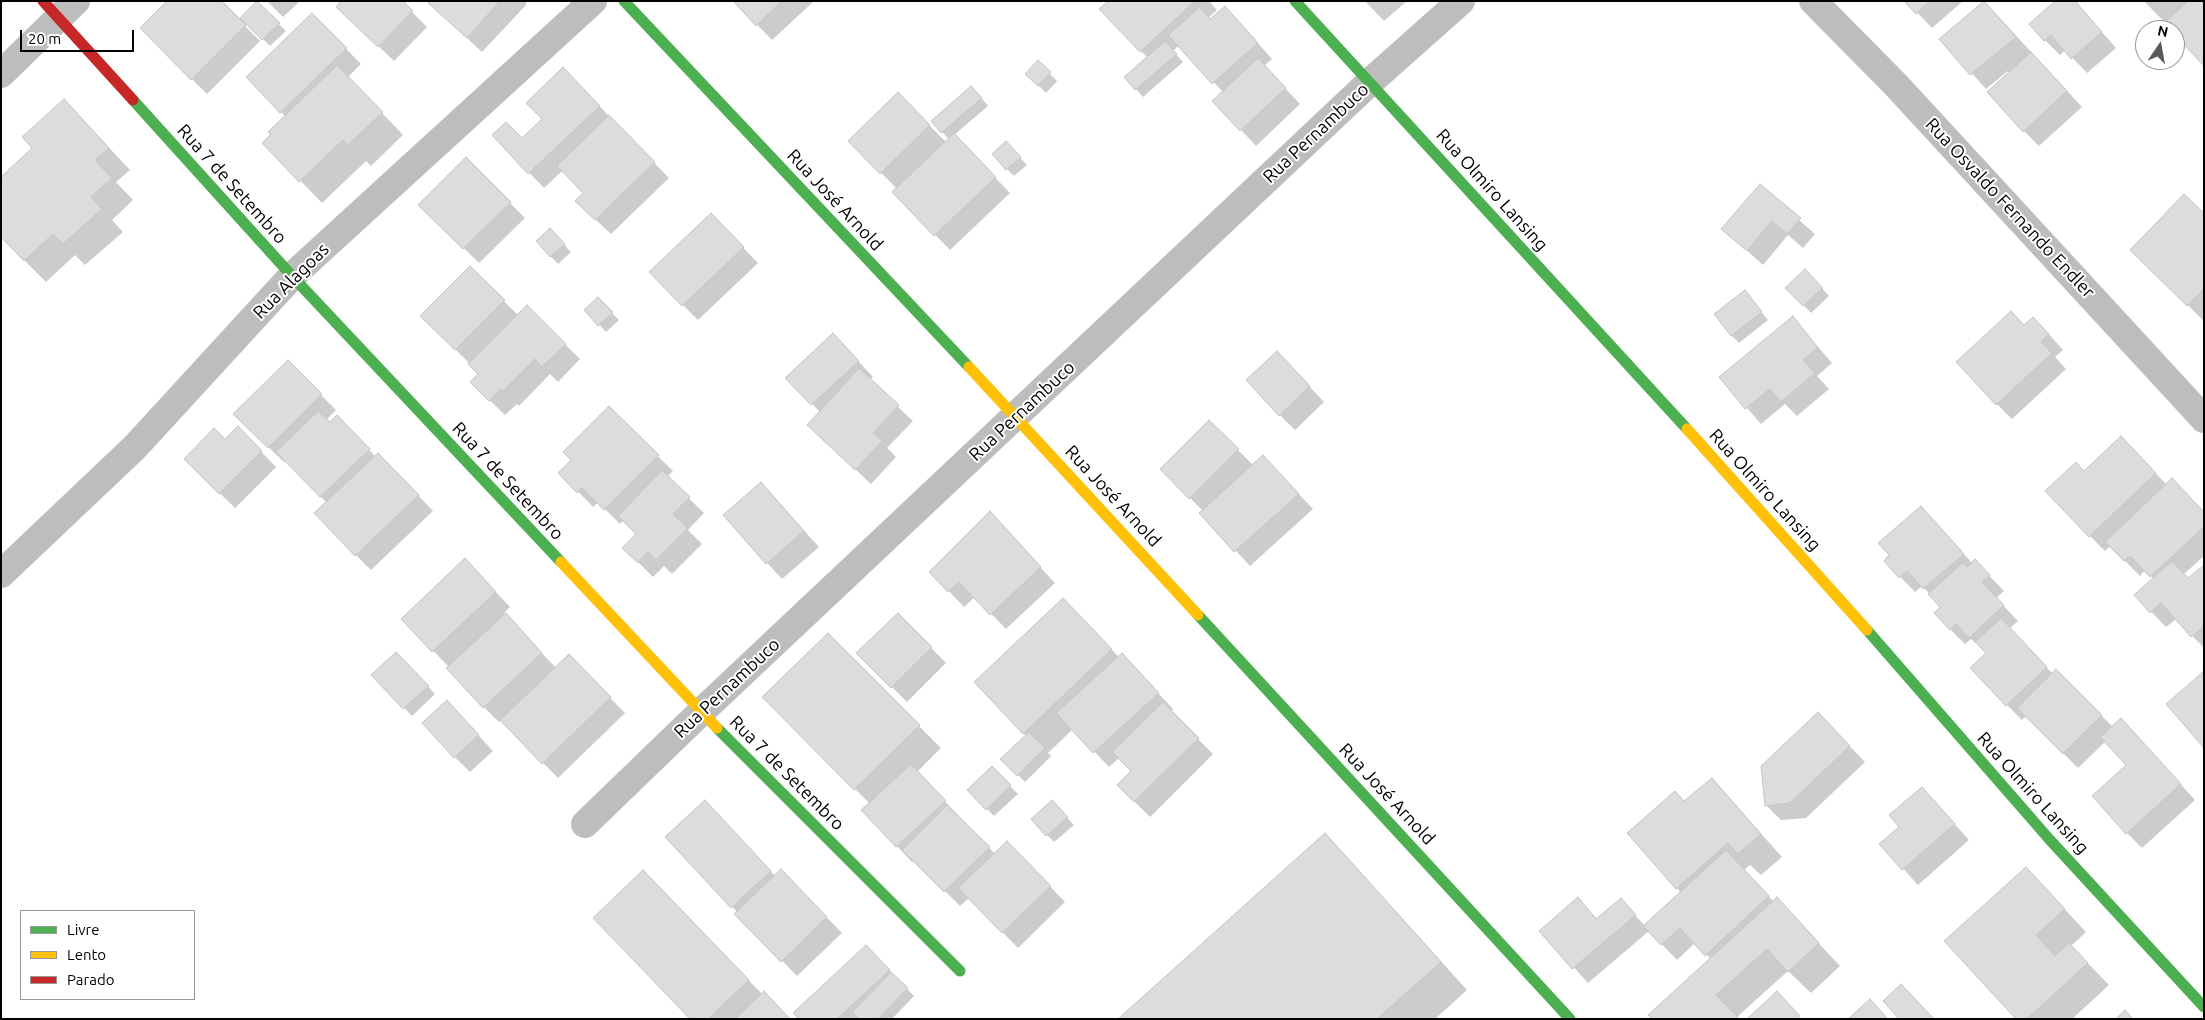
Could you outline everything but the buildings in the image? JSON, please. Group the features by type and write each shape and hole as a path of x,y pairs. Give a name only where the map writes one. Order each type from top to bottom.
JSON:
{"street":[{"name":"Rua Alagoas","path":"1,574 135,447 292,276 593,1"},
{"name":"Rua José Arnold","path":"624,1 1016,417 1570,1019"},
{"name":"Rua Olmiro Lansing","path":"1294,1 1762,511 2050,840 2204,1007"},
{"name":"Rua Pernambuco","path":"586,824 700,712 1016,417 1370,82 1461,1"},
{"name":"Rua Osvaldo Fernando Endler","path":"1813,1 1896,85 2204,419"},
{"name":"Rua 7 de Setembro","path":"59,7 292,276 700,712 960,971"},
{"path":"1,74 59,7"}],"traffic: fast":[{"path":"624,1 969,367"},
{"path":"1295,1 1687,429"},
{"path":"133,100 292,276 561,562"},
{"path":"1198,615 1570,1019"},
{"path":"1867,630 2050,840 2204,1007"},
{"path":"717,728 960,971"}],"traffic: slow":[{"path":"969,367 1198,615"},
{"path":"1687,429 1867,630"},
{"path":"561,562 717,728"}],"traffic: jam":[{"path":"43,1 133,100"}]}
